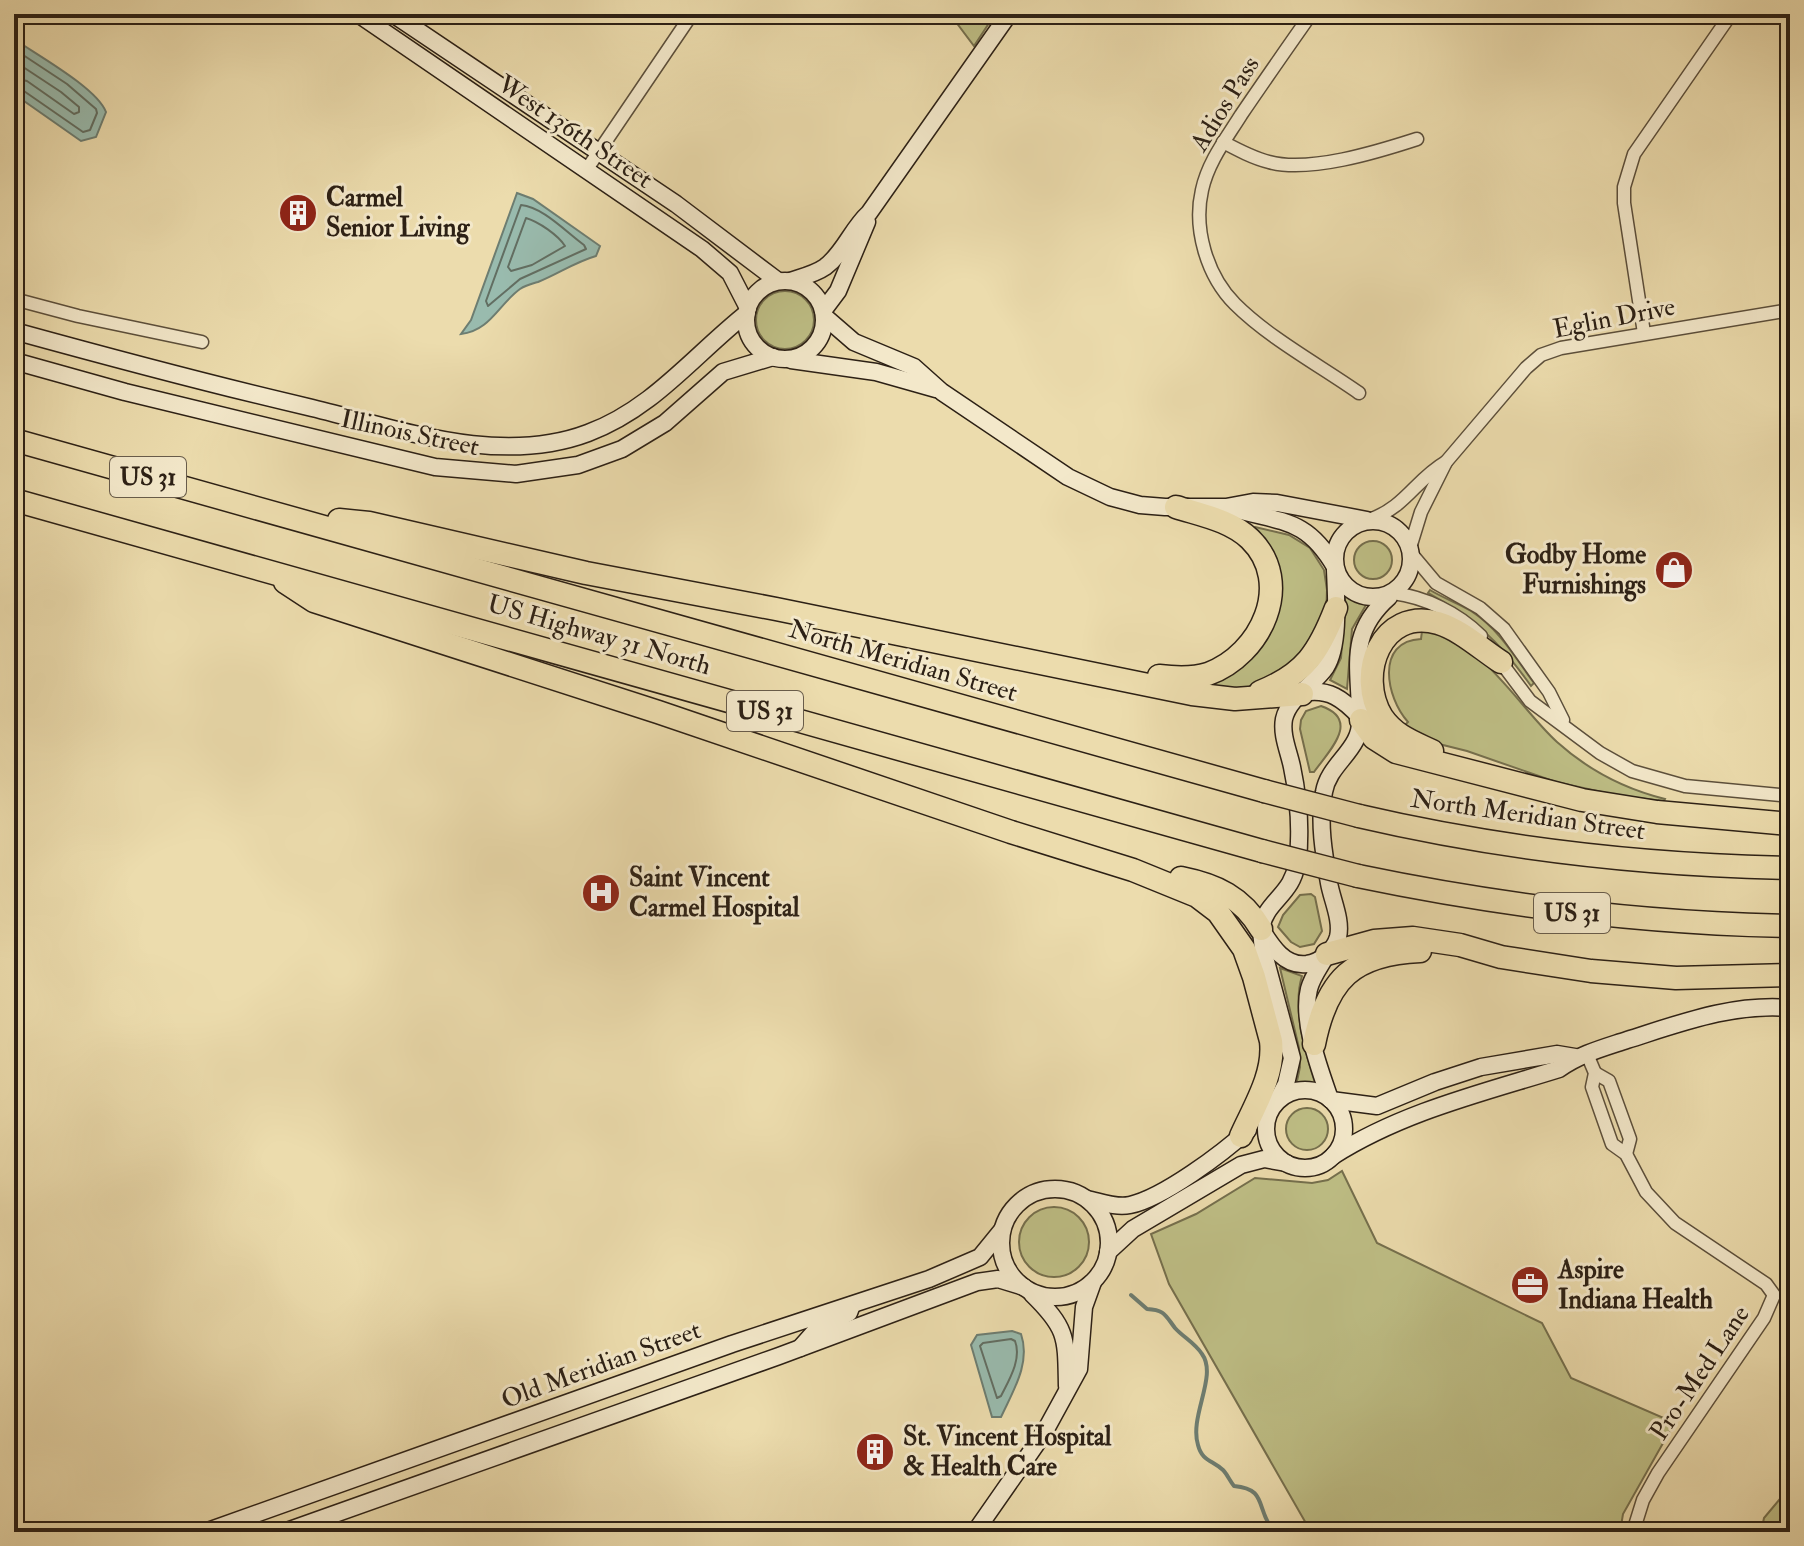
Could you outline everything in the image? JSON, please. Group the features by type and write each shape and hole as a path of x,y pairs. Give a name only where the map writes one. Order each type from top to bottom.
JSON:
{"highway":[{"name":"North Meridian Street","path":"14,440 1359,816 1466,839 1560,853 1646,862 1790,868"},
{"name":"US Highway 31 North","path":"14,500 1358,876 1490,902 1564,912 1790,926"},
{"path":"1094,674 1185,678 1208,674 1243,652 1264,622 1270,603 1271,582 1257,548 1233,527 1176,507"},
{"path":"282,514 369,523 558,568 1207,697 1244,699 1302,693"},
{"path":"268,571 314,601 1133,870 1204,900 1224,919 1248,956 1270,1035 1272,1053 1268,1074 1241,1136"},
{"path":"1244,699 1288,680 1302,668 1317,649 1336,608"},
{"path":"1472,773 1405,739 1391,728 1375,697 1375,657 1388,633 1399,625 1419,621 1441,624 1501,662"},
{"path":"1360,719 1377,741 1396,752 1561,796 1618,807 1790,824"},
{"path":"1133,870 1217,887 1246,907 1261,929"},
{"path":"1327,954 1374,941 1413,938 1591,971 1721,978 1790,975"},
{"path":"1314,1044 1321,1012 1330,992 1341,978 1360,964 1408,952 1490,954"}],"street":[{"name":"West 136th Street","path":"358,14 725,267 747,311"},
{"name":"West 136th Street","path":"393,14 676,204 784,281"},
{"path":"587,169 692,14"},
{"path":"939,390 876,372 777,358 753,342 747,327 747,311 760,290 816,272 829,264 869,213 1009,14"},
{"name":"Adios Pass","path":"1311,14 1211,164 1201,192 1199,224 1214,274 1232,301 1359,393"},
{"path":"1644,333 1624,203 1628,170 1634,154 1731,14"},
{"path":"1223,142 1270,162 1299,166 1382,150 1417,139"},
{"path":"824,314 838,291 869,213"},
{"path":"777,358 802,355 814,346 822,334 824,314 819,300 809,289 784,281"},
{"path":"14,299 202,342"},
{"name":"Eglin Drive","path":"1410,552 1421,512 1446,462 1536,359 1561,348 1790,310"},
{"name":"Illinois Street","path":"14,331 193,380 473,445 511,447 567,440 622,418 654,397 747,311"},
{"path":"824,314 854,342 914,367 939,390 1068,477 1091,489 1140,505 1226,507 1253,502 1277,503 1378,520 1395,527 1433,581 1480,608 1504,629 1549,692 1564,723"},
{"name":"Illinois Street","path":"14,361 125,392 435,467 516,474 578,465 622,449 665,423 723,372 777,358"},
{"name":"Eglin Drive","path":"1368,520 1400,504 1429,473 1446,462"},
{"path":"1226,507 1299,527 1321,545 1344,584 1358,595 1375,598 1392,594 1423,599 1458,618 1486,641 1530,701 1564,723 1600,753 1648,777 1719,791 1790,796"},
{"path":"1287,1163 1271,1148 1267,1138 1268,1117 1286,1084 1292,1058 1265,959 1261,929 1266,911 1291,880 1297,860 1296,786 1283,729 1288,709 1325,669 1330,658 1339,543 1350,530 1368,520"},
{"path":"1330,1100 1318,1064 1307,1003 1308,992 1336,941 1339,925 1329,885 1324,842 1324,792 1329,778 1357,741 1362,632 1373,614 1406,577 1410,552"},
{"path":"1302,693 1318,690 1334,695 1360,719"},
{"path":"1261,929 1278,953 1290,962 1309,963 1327,954"},
{"path":"1108,1252 1133,1229 1241,1165 1264,1159 1296,1167 1316,1166 1370,1133 1397,1121 1559,1069 1581,1056 1724,1011 1771,1006 1790,1008"},
{"path":"1330,1100 1377,1106 1481,1067 1557,1054 1581,1056"},
{"name":"Pro-Med Lane","path":"1581,1056 1595,1073 1609,1081 1630,1139 1626,1154"},
{"name":"Pro-Med Lane","path":"1595,1073 1592,1087 1612,1144 1626,1154 1646,1192 1666,1216 1766,1284 1774,1295 1764,1318 1658,1473 1643,1500 1633,1532"},
{"path":"1067,1388 1064,1335 1049,1311 1011,1274 1003,1258 1002,1230 1016,1205 1038,1192 1063,1190 1085,1199 1120,1206 1138,1203 1212,1159 1275,1105 1297,1091 1320,1093 1341,1114 1344,1125 1342,1141 1333,1156"},
{"path":"975,1532 1044,1433 1079,1369 1084,1307 1108,1252 1104,1222 1085,1199"},
{"name":"Old Meridian Street","path":"205,1532 853,1303 929,1279 975,1260 986,1252 1002,1230"},
{"name":"Old Meridian Street","path":"284,1532 982,1281 998,1279 1026,1288"},
{"path":"1026,1288 1042,1295 1058,1297 1074,1293 1094,1280"},
{"path":"799,1349 816,1330 849,1313 853,1303"},
{"path":"572,1402 582,1427"}],"green space":[{"path":"950,14 995,14 974,46"},
{"path":"785,291 806,299 814,320 806,341 785,349 764,341 756,320 764,299"},
{"path":"1255,527 1289,535 1310,548 1324,570 1326,615 1313,641 1279,676 1240,691 1203,684 1270,630"},
{"path":"1373,541 1387,546 1392,560 1387,574 1373,579 1359,574 1354,560 1359,546"},
{"path":"1430,590 1471,611 1490,626 1534,683 1531,686 1486,633 1460,612 1428,593"},
{"path":"1347,596 1366,605 1352,629 1347,689 1330,680 1341,658"},
{"path":"1422,631 1442,635 1461,644 1479,658 1543,728 1581,761 1621,784 1664,801 1620,796 1556,782 1467,751 1427,741 1402,728 1408,722 1400,712 1390,686 1391,660 1396,649 1406,642 1421,639"},
{"path":"1321,706 1333,712 1339,719 1340,728 1333,746 1314,772 1310,772 1300,729 1301,720 1306,711"},
{"path":"1311,894 1315,897 1322,931 1314,944 1300,947 1278,927 1283,915 1300,895"},
{"path":"1280,968 1302,976 1299,1016 1315,1083 1313,1086 1296,1086 1300,1067 1299,1048"},
{"path":"1307,1108 1322,1114 1328,1129 1322,1144 1307,1150 1292,1144 1286,1129 1292,1114"},
{"path":"1342,1171 1377,1243 1542,1323 1571,1378 1666,1419 1671,1429 1623,1514 1620,1532 1311,1532 1169,1284 1151,1234 1196,1214 1255,1178 1312,1183 1328,1180"},
{"path":"1054,1207 1079,1217 1089,1242 1079,1267 1054,1277 1029,1267 1019,1242 1029,1217"},
{"path":"1790,1487 1790,1532 1761,1532 1764,1518"}],"water":[{"path":"14,39 79,83 100,103 106,112 96,137 81,141 14,94"},
{"path":"517,193 533,199 600,246 596,256 520,289 480,328 461,334 471,320"},
{"path":"1012,1331 1021,1334 1024,1345 1022,1366 1001,1417 992,1417 971,1345 977,1335"}],"waterway":[{"path":"1131,1295 1147,1309 1164,1314 1202,1354 1207,1373 1197,1422 1200,1450 1223,1470 1234,1486 1252,1491 1257,1496 1274,1532"}],"place":[{"name":"Carmel Senior Living","path":"298,213"},
{"name":"Godby Home Furnishings","path":"1674,570"},
{"name":"Saint Vincent Carmel Hospital","path":"601,893"},
{"name":"Aspire Indiana Health","path":"1530,1285"},
{"name":"St. Vincent Hospital & Health Care","path":"875,1452"}]}
